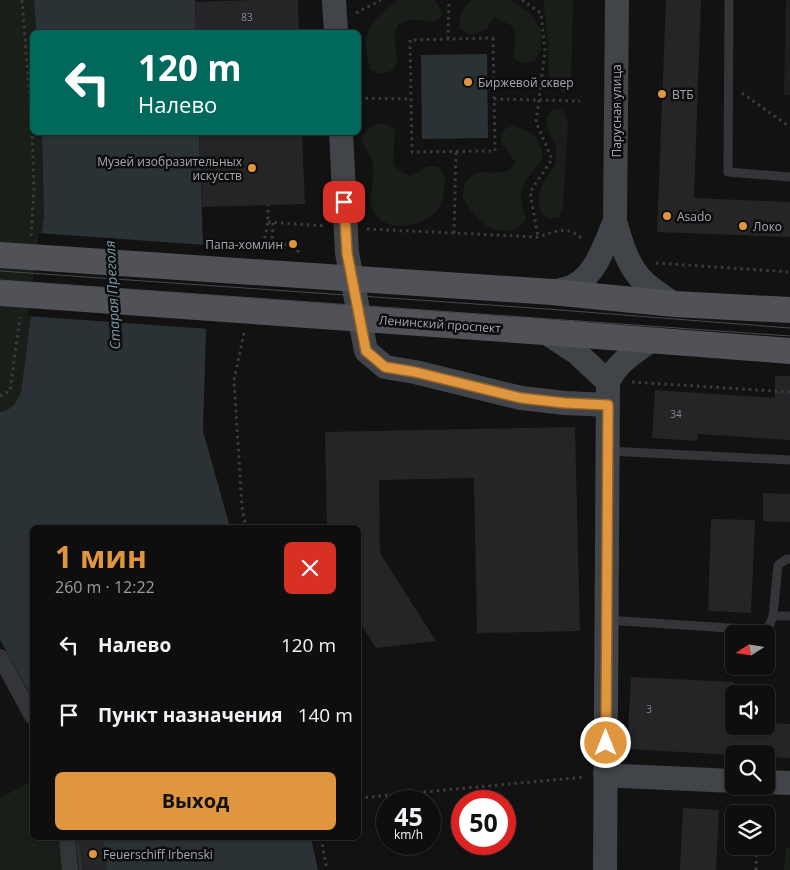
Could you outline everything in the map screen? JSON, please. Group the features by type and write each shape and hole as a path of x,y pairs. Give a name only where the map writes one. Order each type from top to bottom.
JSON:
{"main road":[{"path":"0,256 552,292 674,304 790,310"},
{"name":"Ленинский проспект","path":"0,293 790,351"}],"street":[{"path":"334,0 336,30"},
{"name":"Парусная улица","path":"615,221 617,0"},
{"path":"341,135 347,253 366,351 385,367 415,372 521,398 608,405"},
{"path":"552,292 574,286 588,275 598,260 615,221"},
{"path":"615,221 630,263 642,280 674,304"},
{"path":"545,332 577,353 608,382"},
{"path":"605,870 608,382 614,370 626,357 650,341"},
{"path":"0,657 30,712"},
{"path":"605,774 725,781"},
{"path":"775,782 790,783"},
{"path":"67,840 70,870"}],"lane":[{"path":"729,0 728,172 790,177"},
{"path":"607,451 790,460"},
{"path":"606,620 759,630 769,627 773,616 778,566 787,559 790,559"},
{"path":"773,616 790,616"}],"path":[{"path":"22,0 30,102"},
{"path":"353,14 380,0"},
{"path":"448,39 449,0"},
{"path":"522,0 541,13 544,51 536,122 552,159 530,192 538,237"},
{"path":"493,38 495,151 412,152 411,99 410,40 493,38"},
{"path":"729,84 790,127"},
{"path":"361,98 411,99"},
{"path":"494,99 580,101"},
{"path":"30,243 34,190 32,135"},
{"path":"454,233 456,151"},
{"path":"260,260 268,222 268,205"},
{"path":"268,222 538,237 560,230 576,233 598,260"},
{"path":"273,223 272,244 298,245 298,256"},
{"path":"630,263 642,262 790,272"},
{"path":"0,396 10,391 21,312"},
{"path":"245,525 242,507 234,380 246,325"},
{"path":"608,382 790,392"},
{"path":"361,798 605,774"},
{"path":"321,840 328,870"},
{"path":"756,870 757,855"}],"shaded area":[{"path":"0,0 34,0 36,30 30,30 30,135 42,135 44,215 21,392 13,405 7,410 0,412"},
{"path":"398,0 434,0 443,13 438,20 428,22 412,19 398,24 394,37 398,61 393,70 382,74 370,70 366,39 376,19"},
{"path":"472,0 511,0 531,14 541,30 541,49 535,61 523,64 513,58 516,39 512,26 494,17 486,30 470,35 459,29 461,13"},
{"path":"543,0 573,0 571,90 565,94 554,86 549,75 547,30"},
{"path":"786,0 790,0 790,95 784,95"},
{"path":"554,109 563,109 568,123 563,207 560,217 550,219 541,214 538,198 543,182 556,164 556,148 546,125 548,115"},
{"path":"384,123 395,130 393,165 410,176 428,167 435,166 440,168 445,178 444,193 439,208 426,219 417,223 398,226 389,224 381,220 372,208 371,196 374,171 370,156 361,141 370,128"},
{"path":"512,126 526,130 534,136 540,144 543,158 523,186 521,198 526,219 518,228 507,231 485,225 475,216 462,196 466,181 478,172 509,171 515,163 501,143 501,135 505,129"},
{"path":"30,782 30,840 76,840 79,870 0,870 0,798"},
{"path":"786,847 790,848 790,870 784,870"}],"water":[{"path":"34,0 195,0 196,30 36,30"},
{"path":"487,54 488,138 422,139 421,55"},
{"name":"Старая Преголя","path":"42,135 199,135 206,329 203,431 229,525 30,525 30,694 0,640 0,412 7,410 13,405 21,392 44,215"},
{"path":"76,840 311,840 318,870 79,870"}],"pier":[{"path":"39,233 206,245 209,329 28,316"}],"building":[{"path":"298,0 299,30 196,30 195,2"},
{"path":"666,0 701,0 694,198 790,202 790,237 657,232"},
{"name":"Музей изобразительных искусств","path":"199,135 302,135 305,204 202,207"},
{"path":"775,376 790,376 790,440 698,434 697,441 652,438 655,390 775,398"},
{"path":"575,427 580,631 477,633 474,478 379,480 380,553 436,641 376,648 361,624 361,525 327,525 325,432"},
{"path":"763,493 790,494 790,522 763,521"},
{"path":"711,519 755,520 751,613 708,611"},
{"path":"631,677 734,682 734,685 725,685 725,735 775,735 775,723 790,724 790,758 775,757 775,745 725,745 725,754 627,749"},
{"path":"683,808 719,810 716,870 680,870"},
{"name":"Feuerschiff Irbenski","path":"78,840 103,840 107,870 82,870"}],"tram line":[{"path":"0,271 790,328"},
{"path":"0,280 790,336"}],"place":[{"name":"Биржевой сквер","path":"468,82"},
{"name":"ВТБ","path":"662,94"},
{"name":"Музей изобразительных искусств","path":"252,168"},
{"name":"Asado","path":"667,216"},
{"name":"Локо","path":"743,226"},
{"name":"Папа-хомлин","path":"293,244"},
{"name":"Feuerschiff Irbenski","path":"93,854"}],"route":[{"path":"344,202 347,253 366,351 385,367 415,372 521,398 608,405 606,743"}]}
